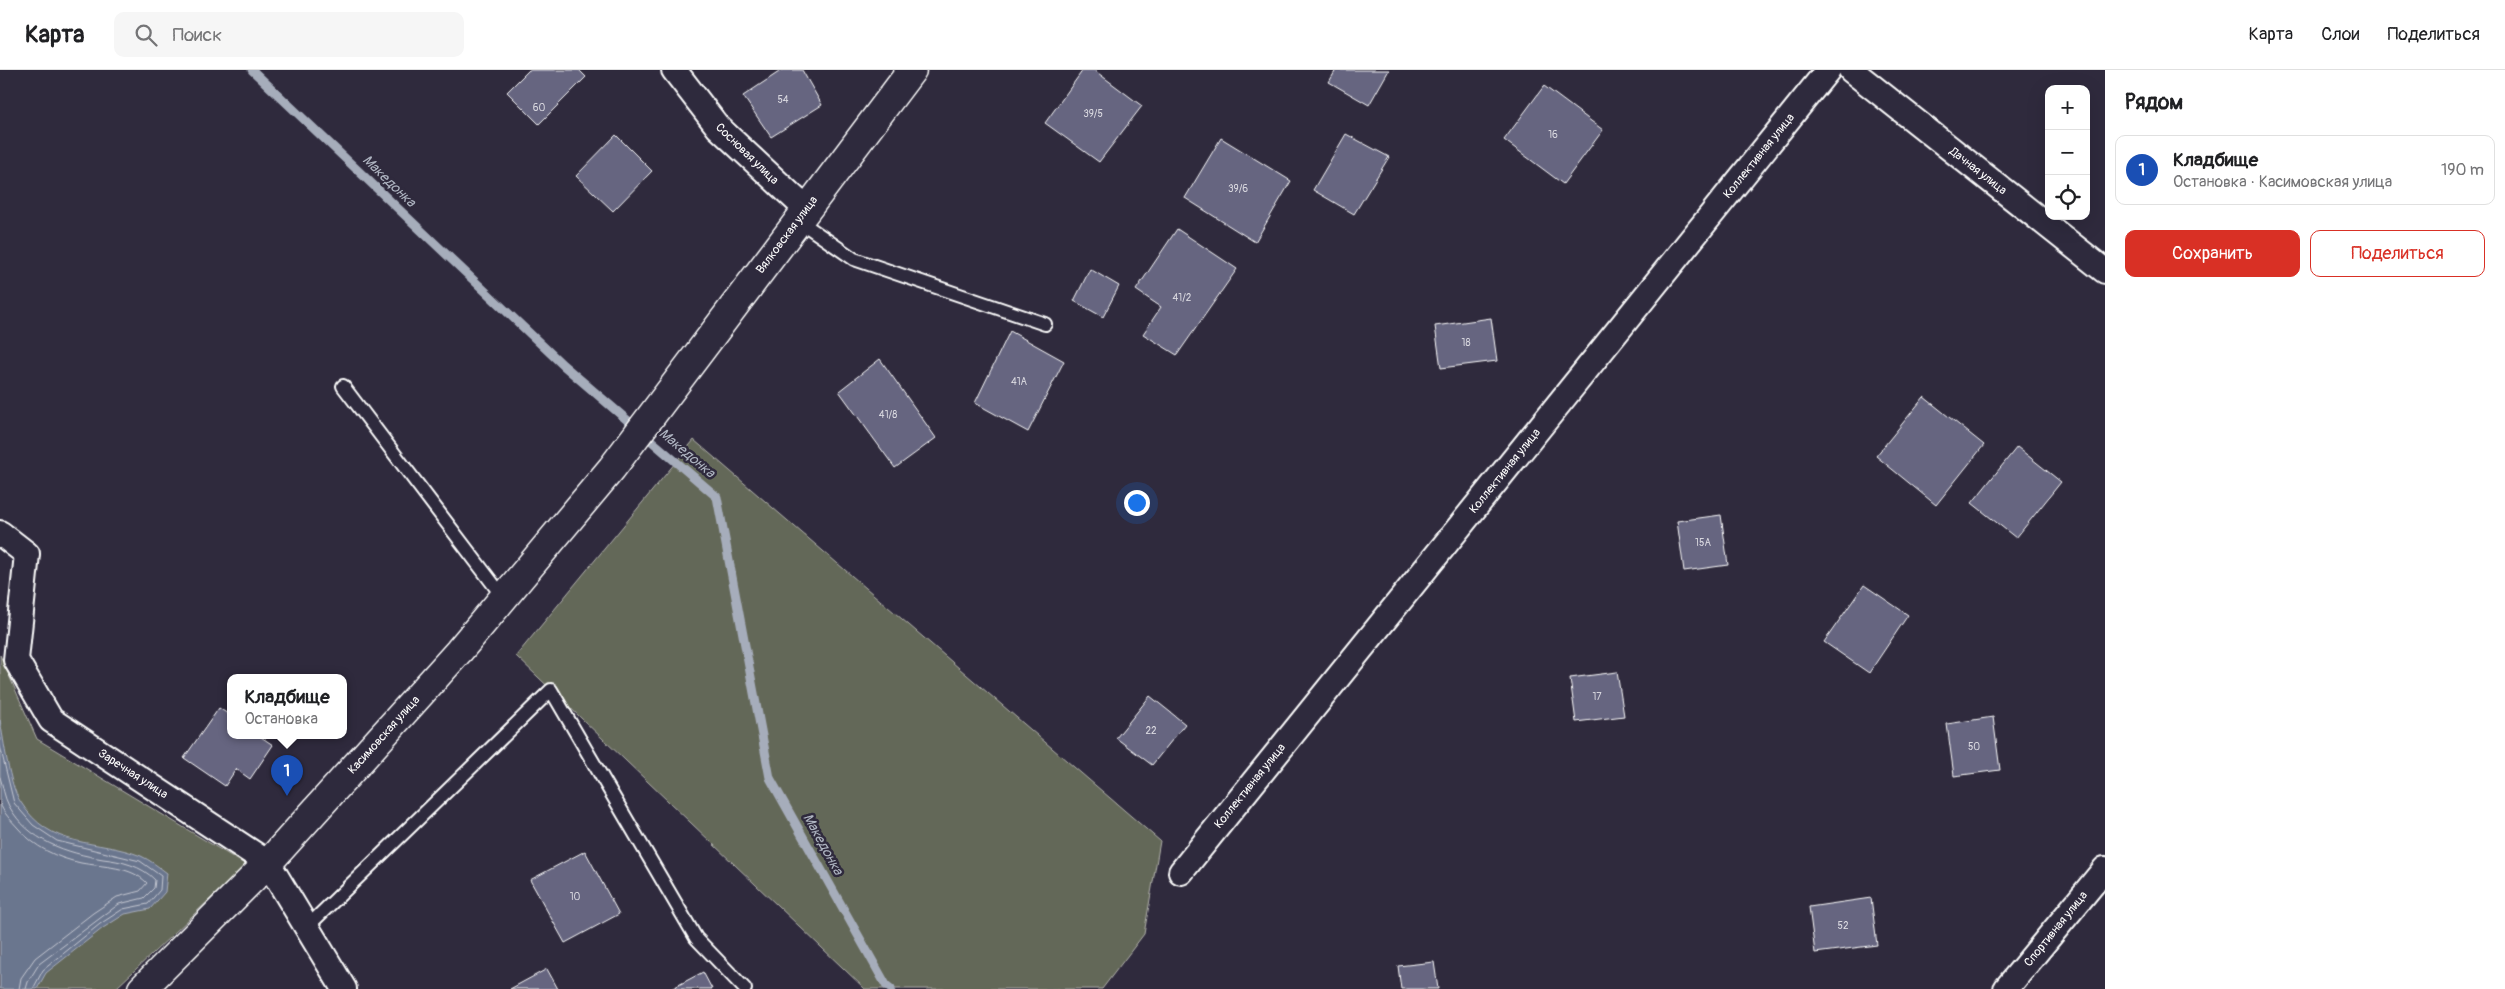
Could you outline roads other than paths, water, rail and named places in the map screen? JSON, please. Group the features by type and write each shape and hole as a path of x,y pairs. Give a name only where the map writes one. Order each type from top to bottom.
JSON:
{"main road":[{"name":"Вялковская улица","path":"612,468 912,70"},
{"name":"Касимовская улица","path":"142,989 268,863 460,651 612,468"}],"street":[{"name":"Сосновая улица","path":"674,70 718,127 802,215"},
{"name":"Коллективная улица","path":"1181,872 1828,70"},
{"name":"Дачная улица","path":"1851,70 2105,271"},
{"name":"Заречная улица","path":"0,533 27,554 16,660 51,720 268,863 344,989"},
{"name":"Спортивная улица","path":"2006,989 2105,869"}],"lane":[{"path":"802,215 854,259 1045,324"},
{"path":"343,386 503,598"},
{"path":"307,927 551,690 696,938 745,989"}],"water":[{"path":"0,720 7,762 16,794 32,817 60,836 141,856 167,873 165,892 150,909 125,914 103,928 46,973 37,989 0,989"}],"waterway":[{"name":"Македонка","path":"252,70 563,365 717,497 770,778 886,985 891,989"}],"place":[{"name":"Кладбище","path":"287,796"}]}
